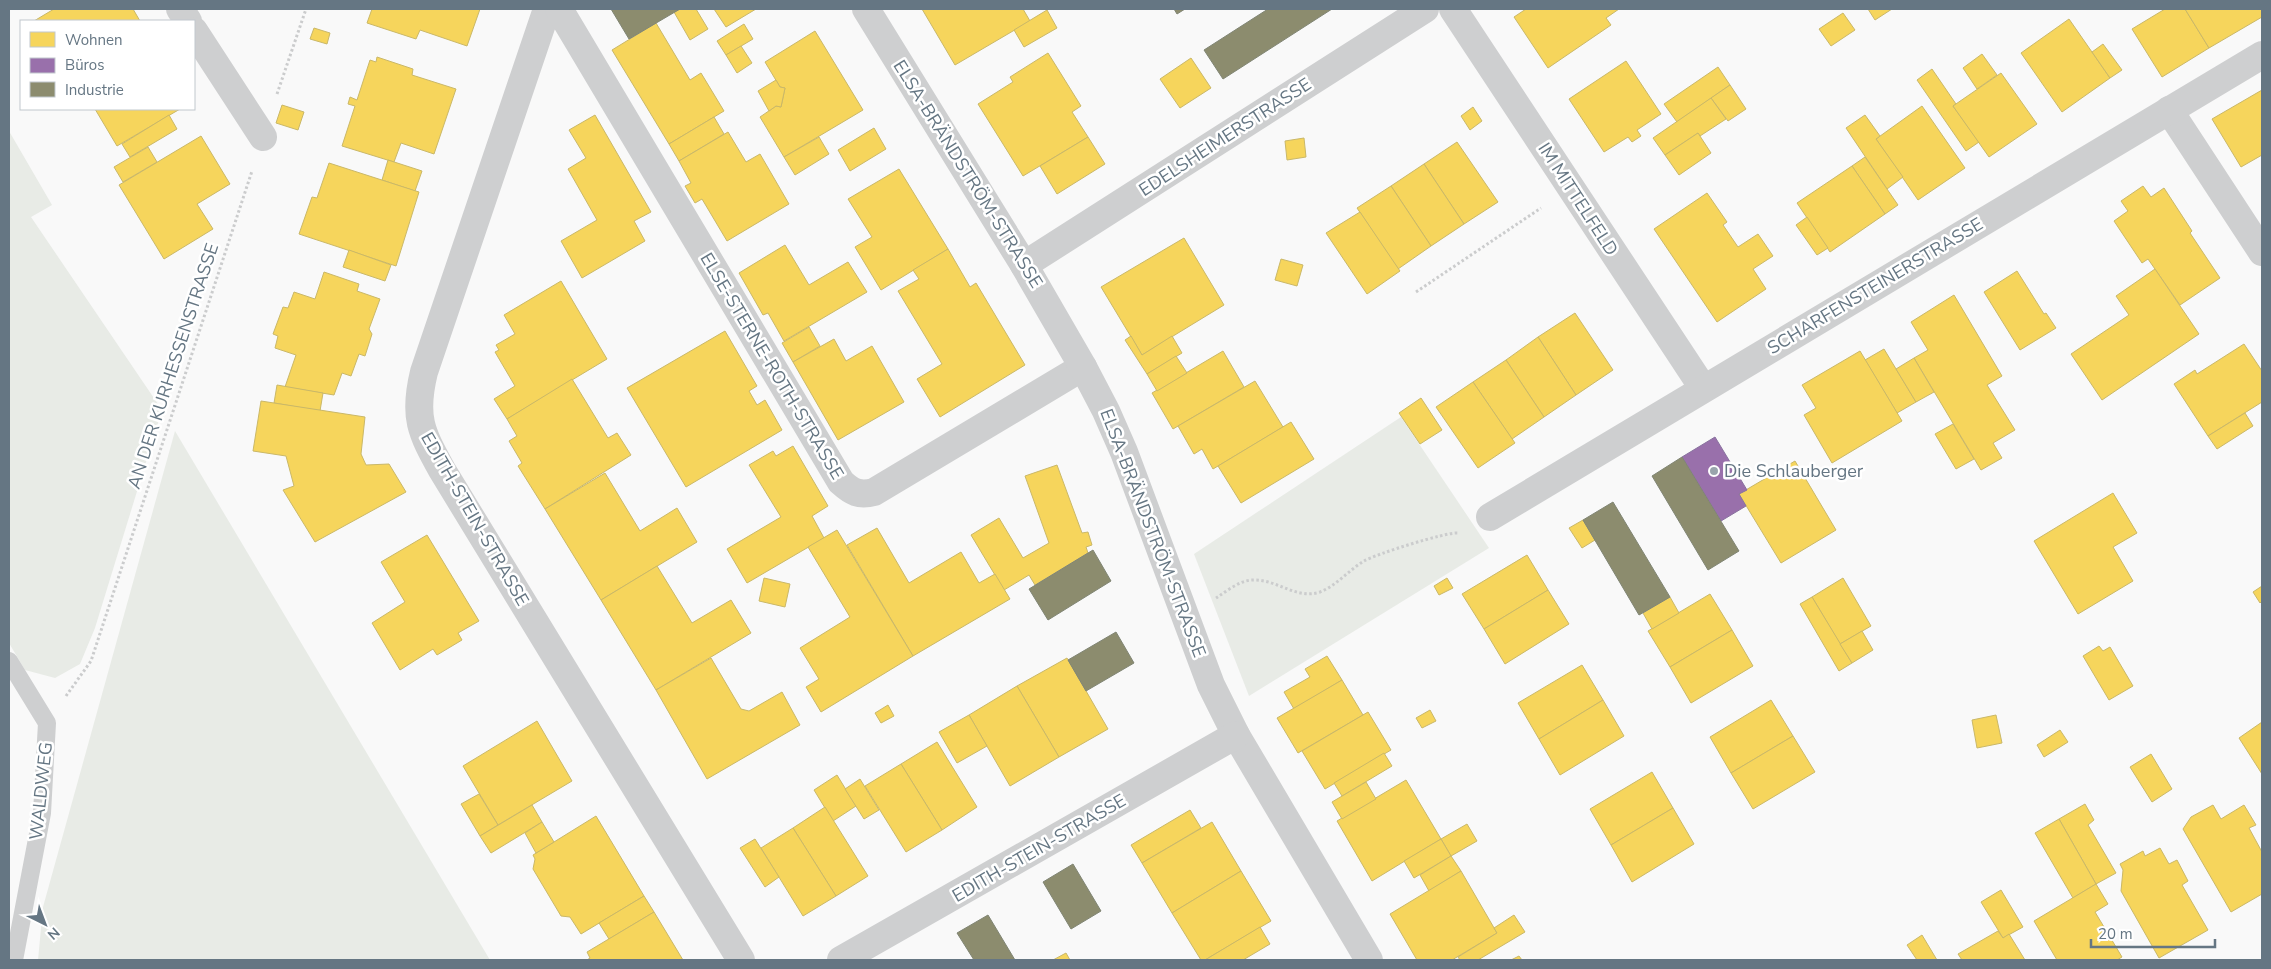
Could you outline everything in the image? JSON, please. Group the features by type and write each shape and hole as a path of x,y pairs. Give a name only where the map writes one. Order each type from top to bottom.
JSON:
{"street":[{"path":"180,9 187,20"},
{"name":"EDITH-STEIN-STRASSE","path":"548,9 424,372 418,397 418,414 422,431 442,470 741,960"},
{"name":"ELSE-STERNE-ROTH-STRASSE","path":"559,9 836,474 850,491 862,495 874,492 1083,367"},
{"name":"ELSA-BRÄNDSTRÖM-STRASSE","path":"866,9 1024,266 1083,367 1106,411 1124,452 1211,685 1236,735 1369,960"},
{"name":"EDELSHEIMERSTRASSE","path":"1024,266 1425,9"},
{"name":"IM MITTELFELD","path":"1453,9 1703,388"},
{"path":"195,33 263,137"},
{"name":"SCHARFENSTEINERSTRASSE","path":"1490,518 1703,388 2262,55"},
{"path":"2169,110 2262,252"},
{"name":"EDITH-STEIN-STRASSE","path":"841,960 1236,735"}],"lane":[{"name":"WALDWEG","path":"9,661 47,723 42,813 14,960"}],"path":[{"name":"AN DER KURHESSENSTRASSE","path":"47,723 91,661 306,9"},
{"path":"1416,292 1571,189"},
{"path":"1186,616 1242,582 1253,580 1272,582 1289,590 1306,594 1320,592 1364,561 1386,552 1456,532 1480,539 1487,535 1490,518"}],"shaded area":[{"path":"9,131 52,205 31,217 162,410 95,628 80,664 55,678 25,670 9,643"},
{"path":"1401,417 1489,548 1249,696 1194,554"},
{"path":"175,431 490,960 38,960 43,907"}],"building: Wohnen":[{"path":"54,9 133,9 139,20 36,20"},
{"path":"372,9 480,9 467,46 420,30 416,39 367,23"},
{"path":"680,9 696,9 708,29 690,40 674,12"},
{"path":"714,9 756,9 726,27"},
{"path":"922,9 1023,9 1030,21 955,65"},
{"path":"1526,9 1619,9 1606,18 1611,25 1548,68 1514,17"},
{"path":"1868,9 1892,9 1875,20"},
{"path":"2165,9 2185,9 2209,48 2162,77 2132,29"},
{"path":"2185,9 2262,9 2262,17 2209,48"},
{"path":"1047,10 1057,28 1024,47 1014,30"},
{"path":"1843,13 1855,30 1831,46 1819,29"},
{"path":"2069,19 2110,78 2062,112 2021,53"},
{"path":"656,23 690,80 701,73 724,111 669,144 612,50"},
{"path":"744,24 753,39 726,55 717,41"},
{"path":"314,28 330,33 327,44 310,39"},
{"path":"815,31 863,110 784,157 760,117 776,106 781,107 785,88 780,87 765,62"},
{"path":"2103,44 2122,70 2110,78 2092,52"},
{"path":"741,46 752,63 737,73 726,55"},
{"path":"1048,53 1081,106 1072,112 1088,137 1023,176 978,104 1013,82 1010,77"},
{"path":"1982,54 1997,75 1977,89 1963,68"},
{"path":"377,57 413,69 412,75 456,89 434,154 401,143 394,162 342,146 355,106 348,104 350,97 357,100 370,60 376,62"},
{"path":"1191,58 1211,88 1180,108 1160,79"},
{"path":"1626,61 1661,114 1637,130 1641,136 1632,142 1628,137 1604,152 1569,99"},
{"path":"1718,67 1730,85 1677,122 1664,104"},
{"path":"1932,69 1956,104 1953,106 1979,142 1966,151 1917,80"},
{"path":"2001,73 2037,124 1989,157 1953,106"},
{"path":"776,80 780,87 785,88 781,107 776,106 769,111 758,91"},
{"path":"1730,85 1746,109 1728,121 1711,98"},
{"path":"2262,90 2262,155 2241,167 2212,119"},
{"path":"1711,98 1726,119 1700,136 1698,133 1665,155 1653,138"},
{"path":"282,105 304,112 298,130 276,123"},
{"path":"1922,106 1965,168 1918,200 1876,139"},
{"path":"1473,107 1482,121 1470,130 1461,116"},
{"path":"96,110 178,110 117,146"},
{"path":"169,115 177,129 130,157 122,144"},
{"path":"595,115 651,212 634,221 645,241 582,278 561,241 597,220 568,169 586,158 569,130"},
{"path":"1865,115 1880,136 1876,139 1903,177 1887,189 1846,128"},
{"path":"714,117 724,134 679,161 669,144"},
{"path":"874,128 886,149 850,171 838,150"},
{"path":"728,132 746,162 760,154 789,204 727,241 702,199 695,203 685,186 691,183 679,161"},
{"path":"1698,133 1711,153 1679,175 1665,155"},
{"path":"201,136 230,184 197,204 213,229 164,259 119,185"},
{"path":"819,137 829,154 795,175 784,157"},
{"path":"1088,137 1105,164 1057,194 1040,166"},
{"path":"1304,138 1306,157 1287,160 1285,141"},
{"path":"1457,142 1498,202 1464,224 1424,164"},
{"path":"148,147 157,162 123,182 114,167"},
{"path":"1865,157 1898,205 1885,214 1852,166"},
{"path":"388,160 422,171 415,191 382,180"},
{"path":"329,163 419,192 396,266 299,234 312,197 317,198"},
{"path":"1424,164 1464,224 1431,246 1391,186"},
{"path":"1852,166 1885,214 1830,252 1797,203"},
{"path":"899,169 948,249 881,290 855,247 872,237 848,199"},
{"path":"1391,186 1431,246 1398,269 1357,208"},
{"path":"2143,186 2151,197 2164,188 2192,231 2190,233 2220,278 2180,305 2148,259 2142,263 2114,221 2128,211 2121,201"},
{"path":"1707,193 1727,222 1723,225 1738,247 1758,234 1773,256 1753,269 1766,289 1717,322 1654,229"},
{"path":"1360,212 1400,271 1367,294 1326,233"},
{"path":"1807,217 1828,248 1817,255 1796,225"},
{"path":"1184,238 1224,305 1142,355 1101,287"},
{"path":"785,245 809,285 848,262 867,292 784,341 768,313 763,315 739,273"},
{"path":"948,249 970,287 976,283 1025,365 940,417 917,379 942,364 898,291 919,279 913,270"},
{"path":"349,250 391,265 385,281 343,267"},
{"path":"1281,259 1303,265 1297,286 1275,280"},
{"path":"2155,269 2199,334 2102,400 2071,354 2129,315 2116,296"},
{"path":"2017,271 2044,314 2046,313 2056,328 2020,350 1984,292"},
{"path":"324,272 359,284 357,291 380,299 369,329 372,334 365,356 359,354 351,376 342,373 334,395 285,387 296,355 275,348 278,336 273,334 283,307 288,308 294,292 315,299"},
{"path":"561,281 607,359 507,419 494,399 515,386 495,352 499,350 496,345 515,334 504,315"},
{"path":"1954,295 2002,376 1987,385 2015,430 1993,443 2002,458 1981,470 1914,358 1928,350 1911,322"},
{"path":"1575,313 1613,370 1576,395 1538,337"},
{"path":"809,327 820,346 793,362 782,343"},
{"path":"725,331 757,386 749,391 757,405 765,400 782,430 686,487 627,388"},
{"path":"1131,336 1142,355 1172,336 1182,353 1147,374 1125,340"},
{"path":"1538,337 1576,395 1544,417 1506,360"},
{"path":"834,339 846,361 872,346 904,402 838,440 793,362"},
{"path":"2244,344 2262,371 2262,402 2208,436 2174,384 2195,370 2197,374"},
{"path":"1884,349 1916,402 1897,413 1865,360"},
{"path":"1223,351 1244,387 1173,429 1152,393"},
{"path":"1860,351 1902,421 1832,463 1804,415 1816,408 1802,385"},
{"path":"1176,356 1187,373 1157,391 1147,374"},
{"path":"1914,358 1934,392 1916,402 1896,369"},
{"path":"1506,360 1544,417 1512,439 1473,382"},
{"path":"572,379 608,438 617,433 631,455 545,509 518,466 522,463 509,441 517,436 507,419"},
{"path":"1255,381 1283,427 1213,469 1202,449 1194,454 1178,426"},
{"path":"1473,382 1515,443 1478,468 1436,407"},
{"path":"277,385 323,393 320,411 274,403"},
{"path":"1421,398 1442,430 1420,444 1399,413"},
{"path":"261,401 365,417 361,454 366,465 389,464 406,492 315,542 283,490 294,486 286,456 253,451"},
{"path":"2245,413 2253,426 2217,449 2208,436"},
{"path":"1291,422 1314,459 1241,503 1218,466"},
{"path":"1953,424 1974,459 1956,469 1935,434"},
{"path":"793,446 828,506 812,516 824,538 747,583 727,549 781,517 749,465 773,451 776,456"},
{"path":"1795,461 1836,530 1781,563 1739,494"},
{"path":"1057,465 1082,533 1088,532 1092,545 1086,547 1088,553 1035,585 1029,575 1004,590 971,535 999,518 1023,558 1049,543 1025,476"},
{"path":"605,473 640,531 677,508 697,542 601,600 545,509"},
{"path":"2113,493 2137,533 2113,547 2133,581 2078,614 2034,541"},
{"path":"1583,520 1595,540 1582,548 1569,528"},
{"path":"877,528 909,583 961,552 979,583 995,574 1010,599 913,656 847,545"},
{"path":"837,530 913,656 821,712 806,687 819,679 800,648 850,617 808,547"},
{"path":"427,535 479,621 458,633 462,640 437,655 433,649 400,670 372,623 405,602 381,562"},
{"path":"1527,555 1548,590 1484,629 1462,594"},
{"path":"657,566 692,623 731,600 751,633 656,690 601,600"},
{"path":"764,578 790,584 785,607 759,601"},
{"path":"1447,578 1453,588 1439,595 1434,586"},
{"path":"1843,578 1871,626 1840,644 1812,597"},
{"path":"2262,586 2262,601 2260,603 2253,592"},
{"path":"1548,590 1569,624 1505,664 1484,629"},
{"path":"1710,594 1732,630 1670,667 1648,631"},
{"path":"1670,597 1679,613 1652,629 1643,613"},
{"path":"1812,597 1852,663 1839,671 1800,604"},
{"path":"1732,630 1753,666 1691,703 1670,667"},
{"path":"1862,631 1873,650 1852,663 1840,644"},
{"path":"2099,646 2103,651 2110,647 2133,686 2109,700 2083,656"},
{"path":"1327,656 1342,680 1294,709 1284,692 1310,677 1305,669"},
{"path":"711,658 741,709 749,711 782,692 800,725 707,779 656,690"},
{"path":"1067,658 1108,729 1059,757 1017,686"},
{"path":"1582,665 1603,700 1539,739 1518,703"},
{"path":"1342,680 1363,715 1298,753 1277,718"},
{"path":"1017,686 1059,757 1010,786 969,715"},
{"path":"1603,700 1624,736 1560,775 1539,739"},
{"path":"1771,700 1793,736 1731,773 1710,737"},
{"path":"888,705 894,716 881,723 875,713"},
{"path":"1430,710 1436,721 1422,728 1416,718"},
{"path":"1368,712 1391,750 1325,789 1302,751"},
{"path":"969,715 987,746 957,763 939,732"},
{"path":"1996,715 2002,743 1977,748 1972,720"},
{"path":"537,721 572,781 498,825 463,766"},
{"path":"2262,722 2262,774 2239,738"},
{"path":"2060,730 2068,742 2044,757 2037,745"},
{"path":"1793,736 1815,772 1753,809 1731,773"},
{"path":"937,742 977,807 942,830 901,764"},
{"path":"1384,753 1392,766 1342,796 1334,783"},
{"path":"2151,754 2172,789 2152,802 2130,767"},
{"path":"901,764 942,830 906,852 865,786"},
{"path":"1652,772 1673,808 1611,845 1590,809"},
{"path":"837,775 856,806 833,821 814,790"},
{"path":"860,779 879,810 864,819 845,789"},
{"path":"1406,780 1441,839 1372,881 1337,821"},
{"path":"1366,782 1376,799 1342,819 1332,802"},
{"path":"479,794 498,825 480,836 461,804"},
{"path":"2085,804 2094,820 2088,825 2116,873 2096,884 2059,819"},
{"path":"532,805 542,822 491,853 480,836"},
{"path":"2213,805 2221,819 2244,805 2256,825 2249,828 2262,852 2262,894 2231,912 2183,829 2191,817"},
{"path":"825,807 868,876 836,896 793,828"},
{"path":"1673,808 1694,844 1632,882 1611,845"},
{"path":"1190,810 1201,828 1142,863 1131,845"},
{"path":"596,816 644,896 581,934 570,917 561,916 533,869 535,859 533,855"},
{"path":"2059,819 2096,884 2073,898 2035,833"},
{"path":"542,822 554,842 536,853 525,833"},
{"path":"1212,822 1241,871 1172,913 1142,863"},
{"path":"1467,824 1477,841 1451,856 1441,839"},
{"path":"793,828 836,896 803,916 761,848"},
{"path":"755,839 779,877 765,887 740,848"},
{"path":"1441,839 1451,856 1414,878 1404,861"},
{"path":"2160,848 2169,864 2177,860 2188,881 2182,885 2208,930 2159,958 2121,891 2123,870 2120,864 2143,851 2145,856"},
{"path":"1451,856 1461,871 1429,891 1420,875"},
{"path":"1241,871 1271,921 1205,960 1201,960 1172,913"},
{"path":"1461,871 1497,933 1452,960 1417,960 1390,914"},
{"path":"2096,884 2108,904 2095,912 2122,957 2117,960 2057,960 2034,921"},
{"path":"2001,890 2023,927 2003,938 1981,902"},
{"path":"644,896 654,912 609,939 599,923"},
{"path":"654,912 683,960 587,960 590,958 587,952"},
{"path":"1514,915 1525,932 1478,960 1460,960 1458,957 1497,933 1494,928"},
{"path":"1260,927 1270,944 1243,960 1205,960"},
{"path":"1998,931 2003,938 2009,934 2025,960 1962,960 1958,954"},
{"path":"1922,935 1937,960 1917,960 1907,945"},
{"path":"1066,953 1070,960 1053,960"},
{"path":"1519,956 1522,960 1511,960"}],"building: Büros":[{"path":"1715,437 1747,490 1739,494 1746,506 1721,521 1682,457"}],"building: Industrie":[{"path":"611,9 680,9 629,39"},
{"path":"1174,9 1185,9 1177,14"},
{"path":"1268,9 1332,9 1223,79 1204,50"},
{"path":"1682,457 1739,551 1708,570 1652,476"},
{"path":"1613,502 1670,597 1639,615 1583,520"},
{"path":"1093,550 1111,581 1048,620 1029,589"},
{"path":"1116,632 1134,663 1086,691 1068,660"},
{"path":"1073,864 1101,911 1071,929 1043,882"},
{"path":"988,915 1015,960 974,960 957,933"}],"place":[{"name":"Die Schlauberger","path":"1714,471"}]}
